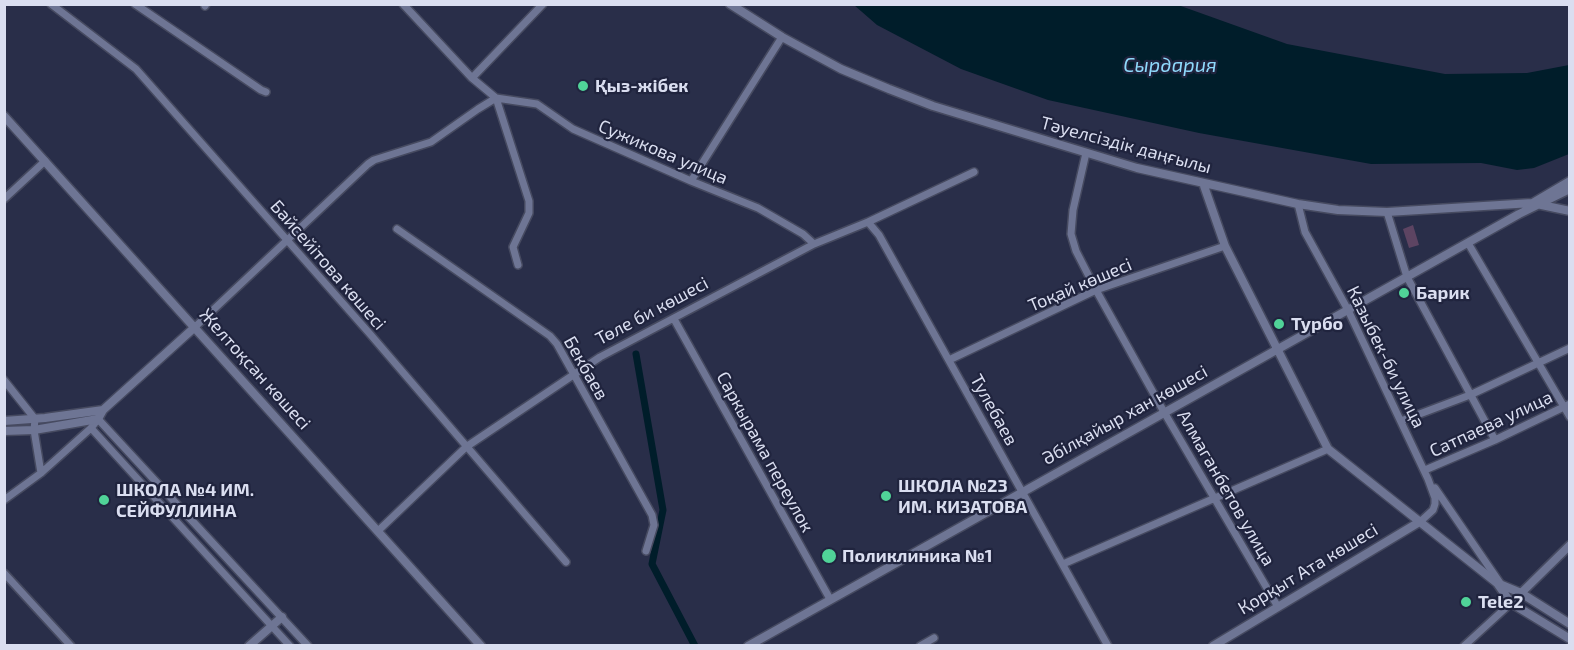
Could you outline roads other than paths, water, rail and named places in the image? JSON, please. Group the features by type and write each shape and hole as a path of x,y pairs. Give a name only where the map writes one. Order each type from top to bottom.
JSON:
{"street":[{"name":"Байсейітова көшесі","path":"51,4 136,69 566,562"},
{"path":"135,4 266,92"},
{"path":"404,4 472,78 496,99 529,201 529,213 513,247 518,265"},
{"path":"472,78 543,4"},
{"name":"Тәуелсіздік даңғылы","path":"730,4 782,37 841,69 933,106 1086,153 1203,183 1298,204 1338,210 1387,212 1536,204"},
{"path":"691,181 782,37"},
{"path":"4,500 41,473 91,428 100,415 374,159 431,142 496,99"},
{"name":"Сужикова улица","path":"496,99 537,104 573,129 758,208 803,234 814,244"},
{"name":"Желтоқсан көшесі","path":"4,116 481,645"},
{"name":"Алмаганбетов улица","path":"1086,153 1073,210 1071,234 1076,251 1164,412 1278,607"},
{"path":"4,199 45,161"},
{"name":"Төле би көшесі","path":"379,530 466,447 600,357 814,244 868,222 974,172"},
{"path":"1536,204 1569,182"},
{"path":"1203,183 1225,246 1328,449 1499,584 1521,593 1569,624"},
{"path":"1536,204 1569,189"},
{"name":"Казыбек-би улица","path":"1298,204 1305,232 1348,310 1425,470 1435,504 1433,510 1421,521"},
{"path":"1536,204 1569,211"},
{"name":"Әбілқайыр хан көшесі","path":"748,645 1536,204"},
{"path":"1387,212 1407,278 1495,440"},
{"name":"Тулебаев","path":"868,222 879,235 1108,645"},
{"name":"Бекбаев","path":"397,229 550,336 652,514 654,525 646,551"},
{"path":"1468,243 1537,363 1566,405 1569,417"},
{"name":"Тоқай көшесі","path":"949,360 1096,290 1225,246"},
{"name":"Саркырама переулок","path":"674,319 830,599"},
{"path":"1401,421 1470,395 1569,348"},
{"path":"4,380 35,419 34,430 41,473"},
{"name":"Сатпаева улица","path":"1425,470 1495,440 1566,405"},
{"path":"4,421 100,415"},
{"path":"4,431 34,430 100,415"},
{"path":"100,415 308,645"},
{"path":"91,428 290,645"},
{"path":"1063,564 1328,449"},
{"path":"1428,479 1511,603 1569,639"},
{"name":"Қорқыт Ата көшесі","path":"1213,645 1421,521"},
{"path":"1464,645 1511,603 1569,545"},
{"path":"4,573 70,645"},
{"path":"249,645 282,617"},
{"path":"920,645 934,638"}],"water":[{"name":"Сырдария","path":"854,5 1178,5 1287,44 1445,74 1527,73 1569,65 1569,154 1534,168 1517,170 1481,163 1371,164 1199,133 1048,100 961,69 877,25"}],"waterway":[{"path":"636,354 663,510 652,564 695,646"}],"place":[{"name":"Қыз-жібек","path":"583,86"},
{"name":"Барик","path":"1404,293"},
{"name":"Турбо","path":"1279,324"},
{"name":"ШКОЛА №23 ИМ. КИЗАТОВА","path":"886,496"},
{"name":"ШКОЛА №4 ИМ. СЕЙФУЛЛИНА","path":"104,500"},
{"name":"Поликлиника №1","path":"829,556"},
{"name":"Tele2","path":"1466,602"}]}
